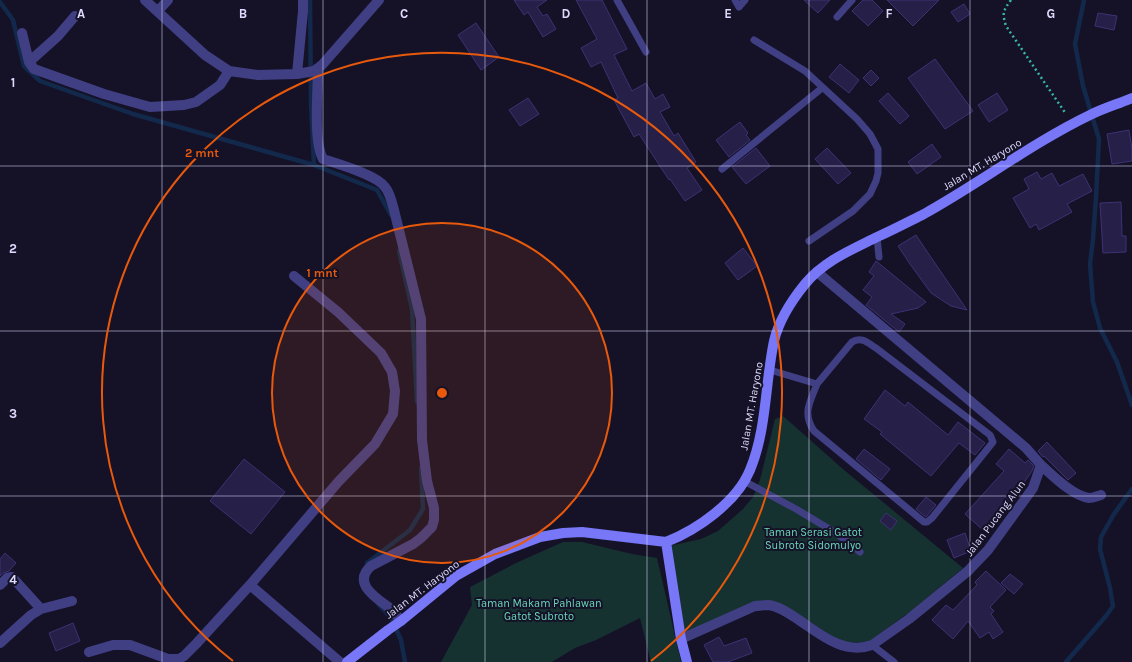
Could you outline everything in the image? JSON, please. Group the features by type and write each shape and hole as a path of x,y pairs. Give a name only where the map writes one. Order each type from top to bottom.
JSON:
{"street":[{"path":"146,0 205,55 228,71 258,75 308,72 379,0"},
{"path":"158,11 168,0"},
{"path":"303,0 308,72 318,126 320,152 324,158 380,181 386,187 394,210 421,319 422,440 427,481 434,508 434,520 432,527 421,538 413,544 371,566 366,570 364,578 365,585 368,589 401,621"},
{"path":"29,62 58,36 75,16"},
{"path":"22,33 29,62 34,69 44,74 104,94 150,107 184,105 196,102 220,85 228,71"},
{"name":"Jalan MT. Haryono","path":"348,662 456,576 495,554 540,537 563,533 582,532 666,542 693,528 715,514 730,499 750,471 761,434 774,339 786,309 806,283 817,272 830,262 857,246 925,213 1023,153 1091,115 1132,98"},
{"path":"817,272 1026,448 1041,466 1082,496 1091,498 1101,495"},
{"path":"89,652 113,645 130,645 168,659 179,659 184,656 250,585 339,481 375,444 392,414 395,391 392,372 381,353 338,312 294,276"},
{"name":"Jalan Pucang Alun","path":"680,639 755,606 768,605 789,613 819,634 836,643 850,648 862,648 872,645 941,593 978,561 988,550 1033,488 1041,466"},
{"path":"666,542 680,639 687,662"},
{"path":"0,585 7,578 12,577 41,609"},
{"path":"250,585 340,662"},
{"path":"0,643 31,615 41,609 72,601"}],"lane":[{"path":"617,0 646,52"},
{"path":"735,0 739,6 744,0"},
{"path":"837,17 852,0"},
{"path":"754,40 805,71 857,119 876,143 878,150 878,173 870,194 860,206 809,241"},
{"path":"722,169 822,88"},
{"path":"877,237 880,257"},
{"path":"864,340 990,435 993,442 932,518 927,522 924,522 814,431 807,416 808,406 817,384 852,342 864,340"},
{"path":"770,370 817,384"},
{"path":"744,481 796,509 836,533 860,552"},
{"path":"872,645 894,662"}],"path":[{"path":"1011,0 1003,13 1006,26 1073,125"}],"green space":[{"name":"Taman Serasi Gatot Subroto Sidomulyo","path":"783,416 844,470 963,568 911,611 868,642 842,643 783,605 752,604 684,637 669,546 701,539 718,531 743,509 753,497 760,480 775,419"},
{"name":"Taman Makam Pahlawan Gatot Subroto","path":"563,542 582,542 632,554 657,558 681,662 651,662 640,618 596,640 575,648 552,662 441,662 472,605 470,587 516,563"}],"building":[{"path":"514,0 547,0 537,7 543,16 547,14 556,29 543,37 528,12 524,15"},
{"path":"576,0 602,0 627,49 614,55 632,91 646,83 655,99 663,94 670,107 660,112 674,136 678,133 696,162 687,168 702,190 685,201 670,179 669,180 639,134 634,137 614,100 618,98 601,62 591,67 581,48 597,39"},
{"path":"804,0 830,0 818,13"},
{"path":"863,0 872,0 883,11 868,26 852,11"},
{"path":"887,0 939,0 913,26"},
{"path":"964,4 970,14 958,22 951,12"},
{"path":"1098,13 1117,16 1114,30 1095,26"},
{"path":"476,23 499,57 481,70 458,35"},
{"path":"935,59 973,111 945,129 908,78"},
{"path":"840,64 859,80 849,93 829,77"},
{"path":"871,70 879,78 871,86 863,78"},
{"path":"888,93 909,116 900,124 879,101"},
{"path":"997,93 1008,110 989,122 978,105"},
{"path":"528,98 539,114 520,126 509,110"},
{"path":"740,122 748,133 746,135 750,140 729,157 716,140"},
{"path":"1129,130 1132,161 1112,164 1107,134"},
{"path":"932,144 941,157 917,174 908,162"},
{"path":"756,148 770,166 746,184 732,167"},
{"path":"827,148 851,173 838,184 815,159"},
{"path":"1037,172 1041,179 1052,173 1059,186 1083,174 1092,191 1067,204 1072,212 1039,230 1036,224 1030,228 1013,198 1029,189 1024,179"},
{"path":"1121,202 1122,236 1126,236 1126,252 1103,253 1100,203"},
{"path":"916,235 967,310 951,306 931,293 910,264 898,246"},
{"path":"743,248 757,266 738,280 725,263"},
{"path":"876,261 926,302 918,308 891,314 905,324 899,332 866,305 872,297 863,290 874,276 869,272"},
{"path":"885,390 905,406 908,402 948,435 958,422 985,443 975,455 959,443 931,476 880,434 882,432 864,419"},
{"path":"1047,442 1076,473 1068,480 1038,451"},
{"path":"864,449 890,469 881,480 856,459"},
{"path":"1009,449 1025,463 1028,460 1034,466 1019,490 984,531 965,514 1004,471 996,464"},
{"path":"244,459 285,492 251,534 210,501"},
{"path":"926,497 936,505 926,517 916,509"},
{"path":"886,513 897,521 891,530 880,521"},
{"path":"965,533 971,551 954,558 947,540"},
{"path":"5,553 16,563 9,571 0,576 0,559"},
{"path":"986,571 1006,590 990,607 994,611 991,614 1003,632 993,639 989,632 980,638 968,621 953,639 932,620 946,605 953,610 977,585 975,582"},
{"path":"1010,574 1023,584 1014,594 1001,583"},
{"path":"73,623 80,641 56,651 49,633"},
{"path":"719,637 724,646 746,638 752,653 728,662 713,662 704,645"}],"waterway":[{"path":"310,0 311,103 314,165"},
{"path":"1084,0 1075,44 1083,86 1099,139 1090,264 1093,302 1100,328 1117,362 1132,405"},
{"path":"0,2 13,20 24,66 40,81 133,114 314,165 377,190 391,215"},
{"path":"399,251 412,309 417,402"},
{"path":"367,563 410,530 423,509 421,468"},
{"path":"1066,662 1113,606 1100,549 1101,537 1114,514 1132,489"},
{"path":"379,605 391,618 401,640 405,662"}]}
